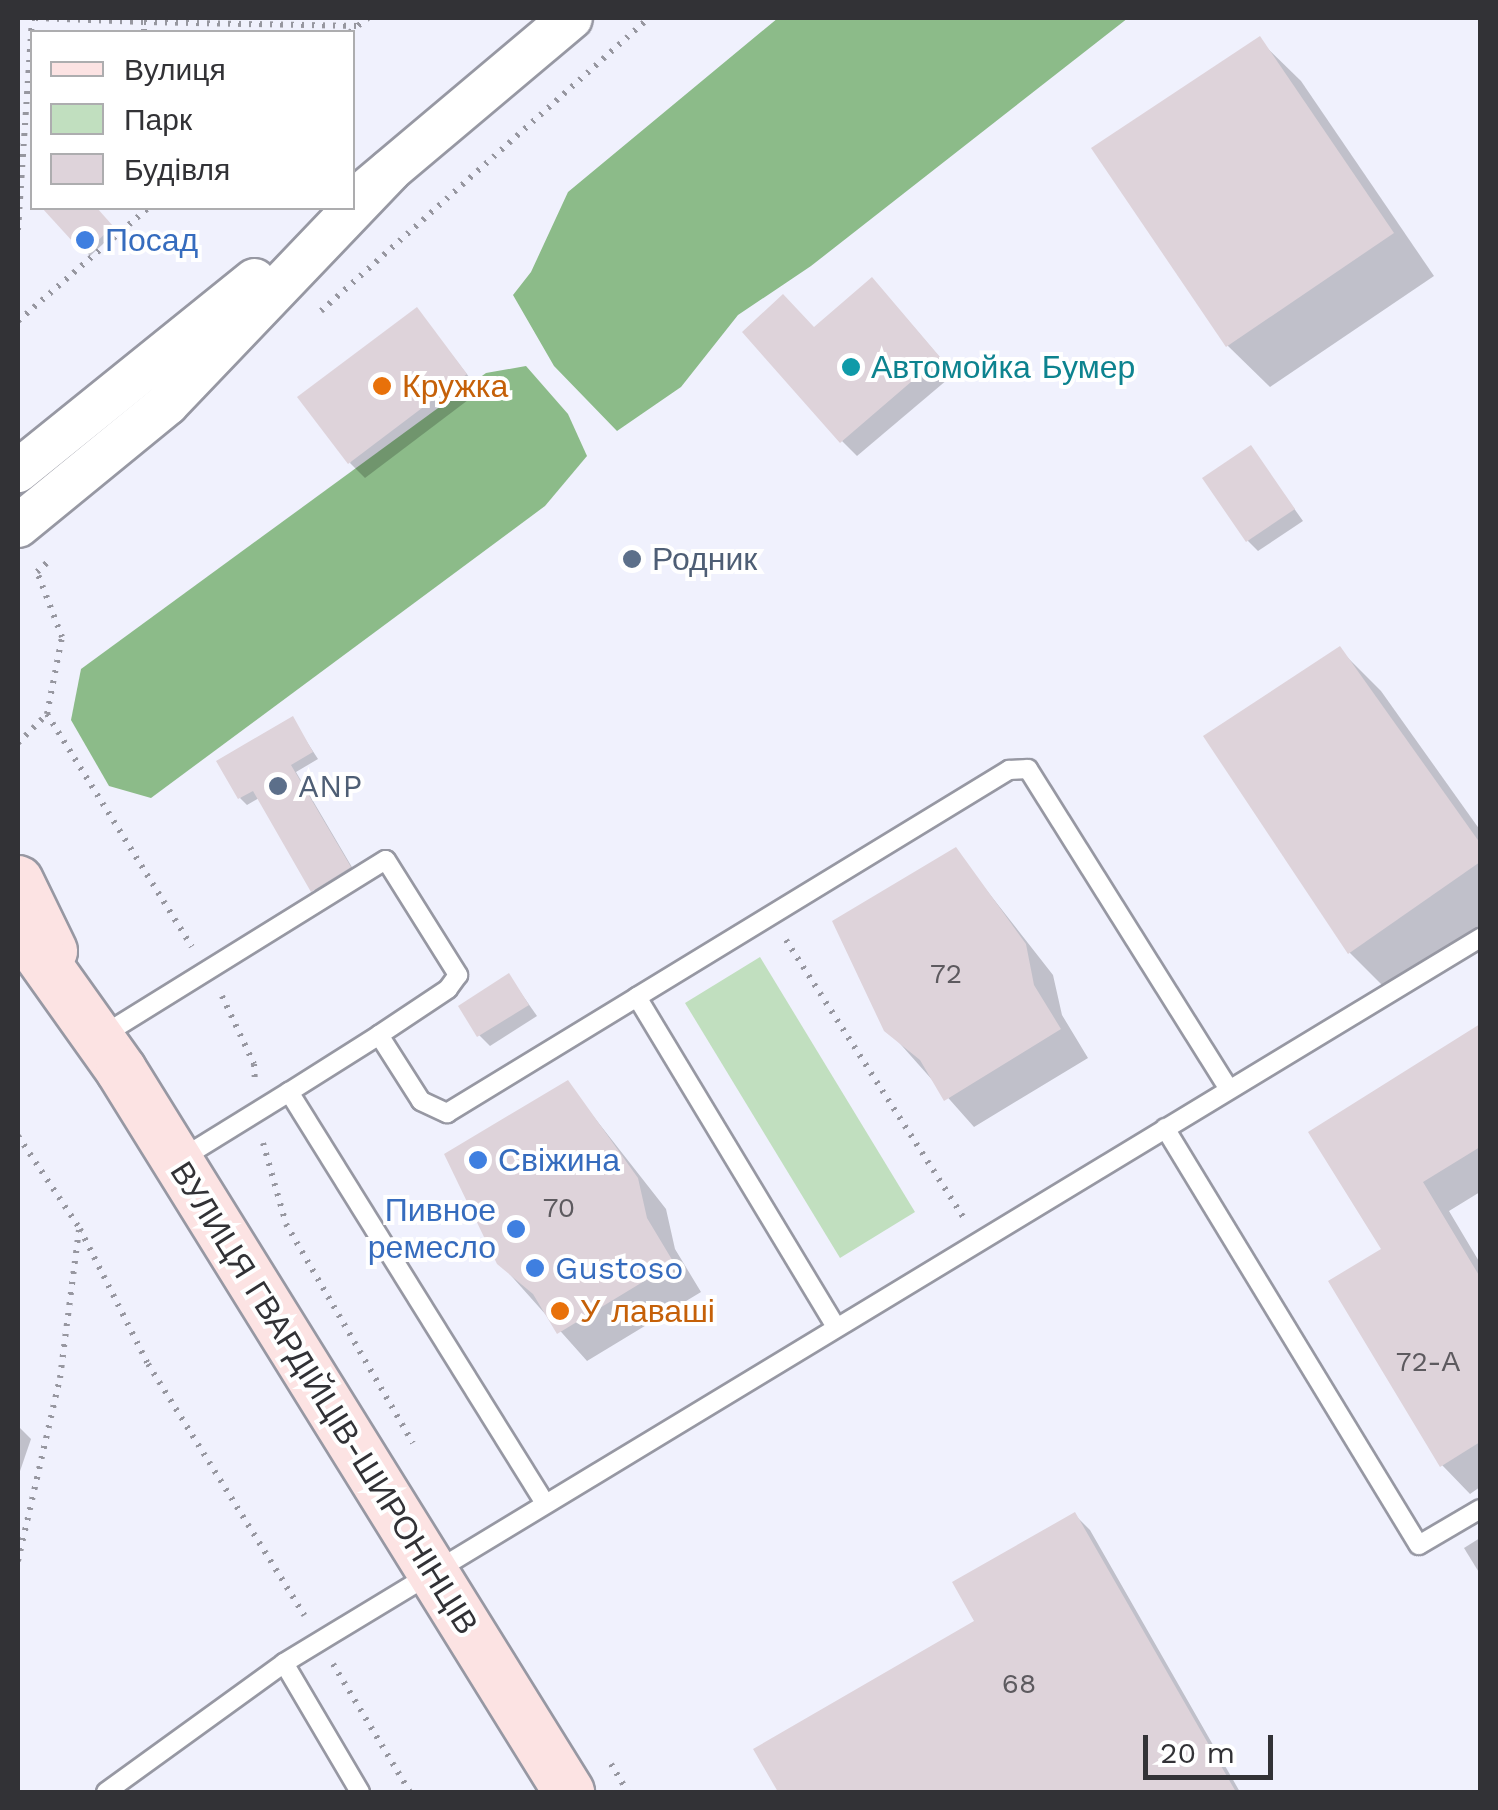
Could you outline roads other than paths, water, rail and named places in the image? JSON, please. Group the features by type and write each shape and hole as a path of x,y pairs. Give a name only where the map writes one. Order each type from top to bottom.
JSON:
{"main road":[{"name":"ВУЛИЦЯ ГВАРДІЙЦІВ-ШИРОНІНЦІВ","path":"18,881 89,1021 569,1792"},
{"name":"ВУЛИЦЯ ГВАРДІЙЦІВ-ШИРОНІНЦІВ","path":"18,925 89,1021"}],"street":[{"path":"355,200 572,18"},
{"path":"355,208 390,171"},
{"path":"18,471 343,210"},
{"path":"18,526 167,404 353,210"}],"lane":[{"path":"379,1035 421,1101 447,1113 1009,770 1028,769 1229,1089"},
{"path":"89,1021 204,968 386,860 458,975 448,989 379,1035 176,1162"},
{"path":"106,1792 284,1663 1480,938"},
{"path":"636,997 836,1327"},
{"path":"289,1092 546,1504"},
{"path":"1165,1128 1419,1545 1480,1509"},
{"path":"284,1663 360,1792"}],"place":[{"name":"Посад","path":"85,240"},
{"name":"Автомойка Бумер","path":"851,367"},
{"name":"Кружка","path":"382,386"},
{"name":"Родник","path":"632,559"},
{"name":"ANP","path":"278,786"},
{"name":"Свіжина","path":"478,1160"},
{"name":"Пивное ремесло","path":"516,1229"},
{"name":"Gustoso","path":"535,1268"},
{"name":"У лаваші","path":"560,1311"}]}
